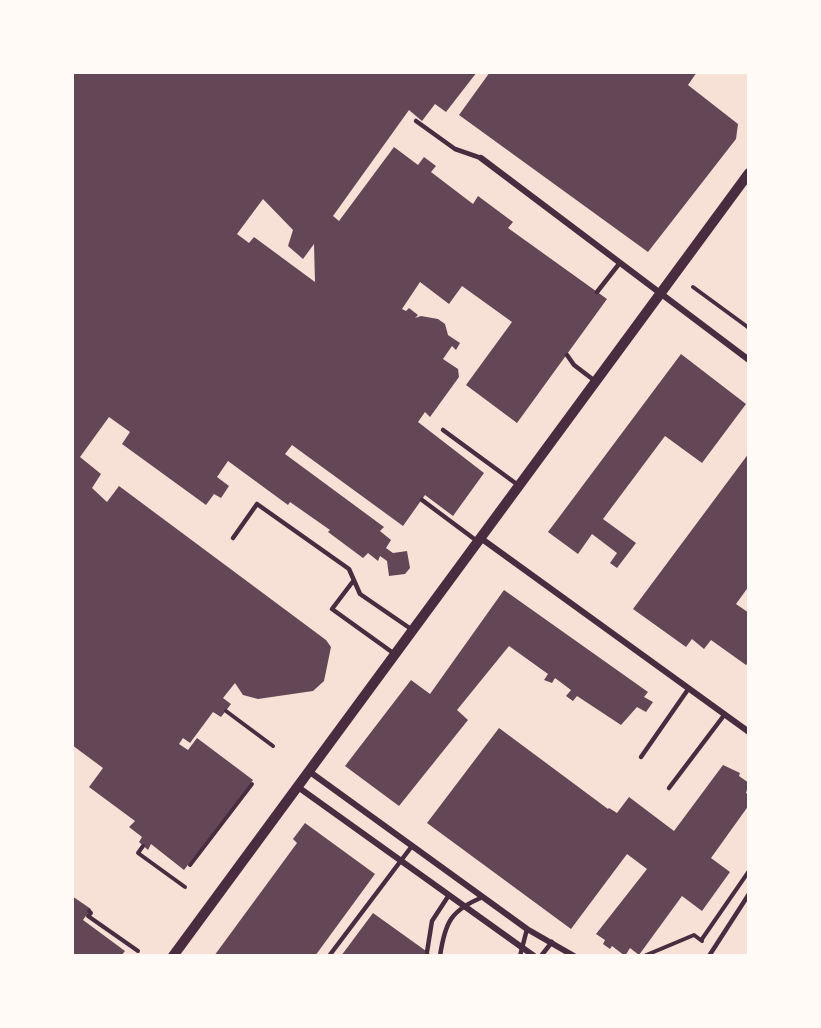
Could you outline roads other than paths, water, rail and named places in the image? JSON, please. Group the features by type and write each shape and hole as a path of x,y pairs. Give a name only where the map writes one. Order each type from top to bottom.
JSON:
{"street":[{"path":"481,158 660,296 749,360"},
{"path":"173,956 749,173"},
{"path":"480,540 749,732"},
{"path":"310,771 527,929 553,941 574,956"},
{"path":"298,786 534,956"}],"lane":[{"path":"416,121 455,149 481,158"},
{"path":"597,292 619,264"},
{"path":"567,355 574,365 597,382"},
{"path":"443,429 520,486"},
{"path":"422,500 480,540"},
{"path":"233,538 257,504 349,570 360,594 414,631"},
{"path":"354,580 332,609 396,655"},
{"path":"641,757 689,688"},
{"path":"669,788 725,714"},
{"path":"329,956 412,846"},
{"path":"709,956 749,894"},
{"path":"428,952 432,921 449,896"},
{"path":"440,956 445,929 451,918 463,905 483,897"},
{"path":"520,956 527,929"},
{"path":"541,956 553,941"}]}
